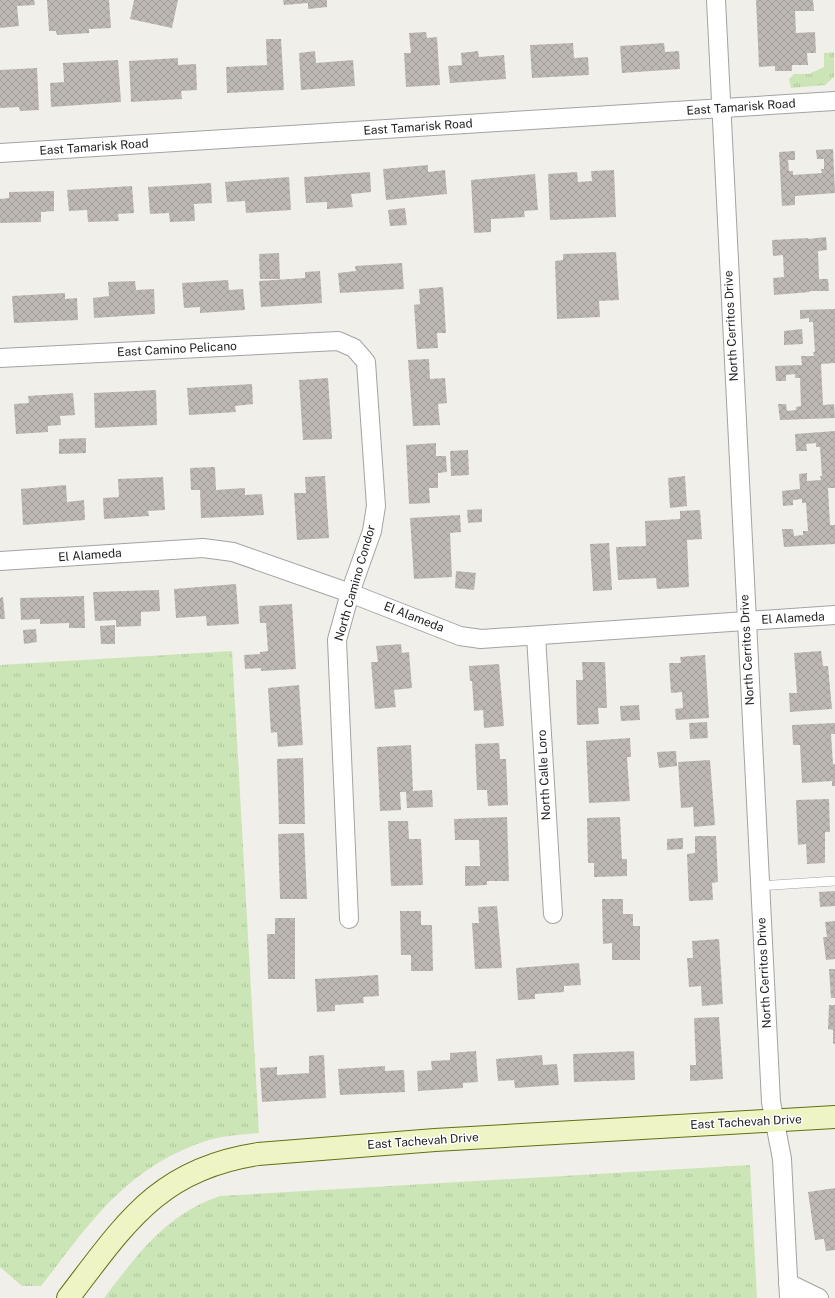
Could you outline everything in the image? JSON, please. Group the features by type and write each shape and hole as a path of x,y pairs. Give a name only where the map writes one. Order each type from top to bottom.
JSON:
{"street":[{"name":"North Cerritos Drive","path":"716,0 759,886 771,1102 782,1159 788,1290"},
{"name":"East Tamarisk Road","path":"0,153 835,101"},
{"name":"East Camino Pelicano","path":"0,358 338,341 354,348"},
{"name":"North Camino Condor","path":"349,920 337,640 350,593 372,531 376,506 366,362 354,348"},
{"name":"El Alameda","path":"0,561 203,548 233,552 350,593 460,636 481,638 536,636 835,615"},
{"name":"North Calle Loro","path":"536,636 553,914"},
{"name":"East Tachevah Drive","path":"68,1298 120,1230 142,1207 163,1189 187,1175 208,1165 230,1158 258,1154 435,1140 835,1117"},
{"path":"788,1290 819,1298"}],"lane":[{"path":"759,886 835,881"}],"green space":[{"path":"834,52 834,77 825,85 791,88 789,79 794,74 809,74 824,67 824,53"},
{"path":"232,651 259,1133 212,1139 185,1149 161,1161 140,1175 104,1208 72,1245 41,1286 22,1286 0,1267 0,665"},
{"path":"750,1165 757,1298 104,1298 141,1251 168,1225 183,1214 220,1196"}],"building":[{"path":"0,0 34,0 35,5 17,6 19,26 0,28"},
{"path":"47,0 109,0 111,28 89,29 89,33 57,35 56,31 49,31"},
{"path":"134,0 178,0 172,28 130,19"},
{"path":"283,0 327,0 327,7 308,9 308,3 284,5"},
{"path":"756,0 813,0 814,11 795,11 796,33 815,32 816,53 807,53 808,65 792,65 792,71 775,71 775,66 759,67"},
{"path":"426,32 427,38 437,37 440,85 406,87 404,53 411,53 409,33"},
{"path":"266,39 281,39 284,90 227,93 226,67 267,65"},
{"path":"573,43 574,58 588,57 589,75 532,78 530,45"},
{"path":"664,43 665,52 679,51 680,69 622,73 620,46"},
{"path":"315,51 316,63 353,60 355,86 301,90 299,53"},
{"path":"478,51 479,57 504,55 506,79 450,83 448,66 462,65 461,53"},
{"path":"178,58 178,65 196,64 197,90 181,91 182,99 131,102 129,61"},
{"path":"118,60 121,102 51,107 50,83 64,82 63,63"},
{"path":"37,68 39,110 20,111 19,107 0,108 0,70"},
{"path":"833,149 835,193 795,196 795,205 782,206 779,152 795,151 795,160 788,160 789,171 793,171 793,175 822,173 821,169 824,169 824,159 817,159 816,150"},
{"path":"428,165 428,172 445,170 447,194 386,200 383,169"},
{"path":"614,170 616,217 550,220 548,174 577,172 578,182 592,181 591,171"},
{"path":"370,172 371,192 351,194 353,207 327,209 327,202 306,203 304,177"},
{"path":"535,174 538,210 524,211 525,217 491,219 491,232 474,233 471,180"},
{"path":"289,177 291,210 246,213 245,201 227,202 225,182"},
{"path":"211,183 212,203 194,204 195,221 170,222 169,213 150,214 148,187"},
{"path":"132,186 134,213 118,214 119,221 88,222 87,210 69,211 67,190"},
{"path":"54,191 54,211 41,212 41,222 0,223 0,199 9,198 9,192"},
{"path":"405,208 407,225 390,226 388,210"},
{"path":"826,237 827,250 818,251 819,279 828,279 829,291 810,291 774,295 773,278 784,277 783,255 773,256 772,240"},
{"path":"616,252 619,300 599,301 600,317 557,319 555,261 563,260 563,254"},
{"path":"279,253 280,279 260,279 259,254"},
{"path":"402,263 404,289 340,293 338,273 356,271 355,266"},
{"path":"320,271 322,303 261,307 259,281 305,278 305,272"},
{"path":"228,280 229,290 243,289 245,310 200,313 200,307 184,308 182,283"},
{"path":"135,281 136,290 154,289 155,314 94,318 93,298 109,296 108,282"},
{"path":"443,287 446,333 437,333 438,348 417,349 414,305 420,304 419,289"},
{"path":"65,293 65,299 77,298 78,320 14,323 12,296"},
{"path":"835,309 835,363 821,364 823,405 834,404 835,418 780,420 778,404 786,404 787,411 796,410 796,407 801,406 800,378 795,378 795,374 786,375 786,381 776,381 775,366 802,365 801,356 814,356 813,352 815,352 813,322 809,322 809,318 800,319 800,310"},
{"path":"802,329 803,344 784,345 784,331"},
{"path":"429,359 430,379 445,378 447,403 438,404 440,425 413,426 408,360"},
{"path":"328,378 332,439 303,440 299,380"},
{"path":"252,384 253,404 235,406 236,412 189,415 187,388"},
{"path":"156,390 157,425 95,428 94,393"},
{"path":"73,393 75,415 60,416 61,425 48,426 48,432 16,434 14,404 29,403 28,396"},
{"path":"835,431 835,488 828,488 830,525 835,525 835,544 784,547 782,529 793,529 794,536 803,535 803,531 808,531 806,503 802,503 802,499 793,500 793,505 783,506 782,491 800,489 799,474 807,473 807,481 821,480 820,476 822,476 820,447 816,447 816,443 806,444 807,451 796,451 795,434"},
{"path":"86,438 86,453 59,454 59,439"},
{"path":"436,443 436,456 446,456 447,472 438,473 438,488 429,488 430,503 409,504 406,445"},
{"path":"468,450 469,475 451,476 450,451"},
{"path":"215,467 216,490 245,488 245,495 262,494 264,515 201,518 200,490 191,490 190,468"},
{"path":"325,476 329,538 297,540 294,493 306,493 305,477"},
{"path":"685,476 687,506 670,508 668,478"},
{"path":"163,477 165,510 148,511 149,516 104,519 103,498 119,497 118,479"},
{"path":"66,485 67,502 84,500 85,520 23,525 21,489"},
{"path":"482,509 482,522 468,523 467,510"},
{"path":"700,510 702,539 687,540 689,587 657,589 656,578 618,580 616,547 646,546 645,521 680,519 680,511"},
{"path":"460,515 461,532 450,533 452,577 414,579 410,518"},
{"path":"609,543 612,590 593,591 590,544"},
{"path":"456,571 476,573 474,590 455,588"},
{"path":"236,584 239,624 207,626 206,616 176,618 174,589"},
{"path":"159,590 160,611 141,612 141,626 116,627 116,620 95,621 93,592"},
{"path":"84,596 85,628 69,628 69,623 40,624 40,619 21,620 20,598"},
{"path":"3,597 5,619 0,619 0,598"},
{"path":"292,604 296,669 261,671 261,668 245,669 244,655 260,654 260,652 268,651 266,623 260,623 259,606"},
{"path":"115,625 115,644 101,644 100,626"},
{"path":"36,629 37,642 24,644 23,630"},
{"path":"401,644 402,653 409,652 412,688 394,690 396,707 375,709 371,662 378,662 376,646"},
{"path":"821,651 823,666 828,666 832,709 790,712 789,693 797,693 794,653"},
{"path":"705,655 709,718 676,720 675,709 683,708 682,692 671,693 669,663 681,663 680,657"},
{"path":"582,662 605,662 607,708 598,708 599,724 577,725 576,680 583,680"},
{"path":"499,664 504,726 484,728 483,710 474,711 472,681 470,681 469,666"},
{"path":"299,685 303,745 278,747 277,732 271,733 268,688"},
{"path":"639,705 640,720 621,721 620,706"},
{"path":"707,722 708,738 690,739 689,723"},
{"path":"835,723 835,734 831,734 833,764 835,764 835,786 832,786 832,781 802,783 800,745 793,745 792,725"},
{"path":"630,738 631,757 627,757 630,801 589,803 586,741"},
{"path":"499,743 500,759 506,759 508,805 488,806 487,790 477,790 475,744"},
{"path":"411,745 413,791 432,790 433,807 407,808 406,792 400,792 401,810 380,811 377,747"},
{"path":"676,751 677,766 659,768 657,752"},
{"path":"303,758 305,824 279,824 277,759"},
{"path":"710,760 715,825 694,827 693,807 681,808 678,762"},
{"path":"829,799 830,832 825,832 825,863 807,864 806,844 798,845 796,800"},
{"path":"507,817 509,881 487,881 487,885 465,886 465,866 480,866 479,840 455,840 454,819"},
{"path":"620,817 622,859 627,859 627,876 594,877 594,863 588,863 587,818"},
{"path":"388,821 408,821 409,839 421,839 423,885 391,886"},
{"path":"304,833 307,899 280,899 278,834"},
{"path":"695,836 716,836 718,882 712,883 713,900 689,901 687,854 695,853"},
{"path":"683,838 683,849 667,850 667,839"},
{"path":"835,891 835,906 820,907 819,892"},
{"path":"602,899 623,899 623,914 633,914 633,926 640,926 640,960 612,960 612,943 603,944"},
{"path":"497,906 502,968 475,969 472,923 479,923 478,907"},
{"path":"400,911 421,911 421,925 432,925 433,971 411,971 411,955 401,955"},
{"path":"275,918 295,918 295,979 268,979 267,934 275,934"},
{"path":"835,921 835,959 826,960 823,937 827,937 825,922"},
{"path":"719,939 723,1004 702,1006 701,986 689,987 687,958 693,958 692,941"},
{"path":"579,963 581,985 564,986 564,992 535,994 535,999 518,1000 516,968"},
{"path":"829,969 835,969 835,998 831,998"},
{"path":"378,975 379,996 363,997 364,1003 335,1005 335,1011 317,1012 315,979"},
{"path":"829,1005 835,1005 835,1044 833,1044 833,1030 828,1029"},
{"path":"719,1017 723,1079 690,1081 690,1065 696,1065 694,1018"},
{"path":"476,1051 478,1082 463,1083 463,1088 418,1091 417,1071 432,1070 431,1061 450,1060 450,1053"},
{"path":"634,1051 635,1080 574,1082 573,1054"},
{"path":"324,1055 326,1098 262,1102 260,1068 277,1067 277,1075 309,1073 309,1056"},
{"path":"542,1055 543,1065 557,1064 559,1085 515,1088 514,1080 498,1081 496,1059"},
{"path":"385,1066 385,1071 404,1070 405,1092 340,1095 338,1069"},
{"path":"835,1188 835,1250 826,1251 824,1239 815,1240 808,1192"}]}
